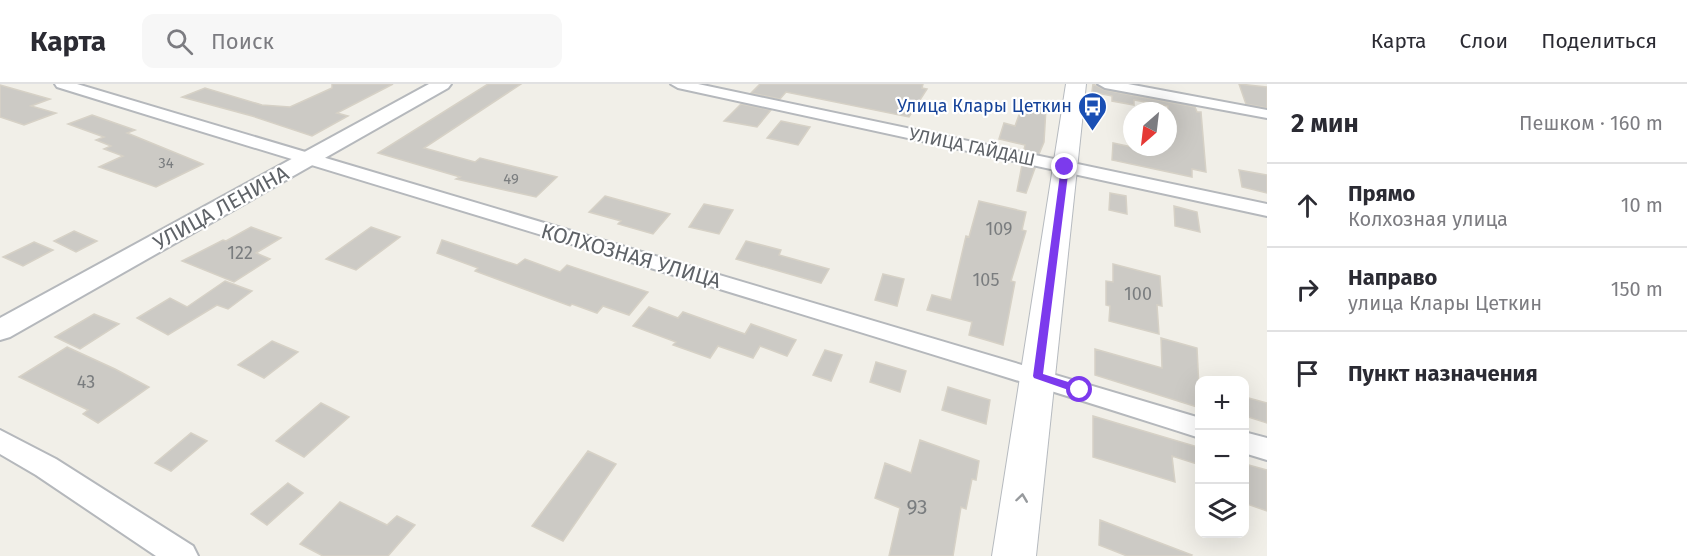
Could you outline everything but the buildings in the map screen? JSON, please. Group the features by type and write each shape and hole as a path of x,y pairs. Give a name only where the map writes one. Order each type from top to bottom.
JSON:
{"main road":[{"path":"1014,556 1076,84"}],"street":[{"name":"КОЛХОЗНАЯ УЛИЦА","path":"62,84 307,160 1038,376 1195,426"},
{"name":"УЛИЦА ЛЕНИНА","path":"0,330 442,84"},
{"name":"УЛИЦА ГАЙДАШ","path":"678,84 1267,210"},
{"path":"1105,84 1267,114"},
{"path":"0,441 46,467 182,556"},
{"path":"1249,443 1267,449"}],"place":[{"name":"Улица Клары Цеткин","path":"1093,132"}],"route":[{"path":"1065,167 1038,376 1080,390"}]}
